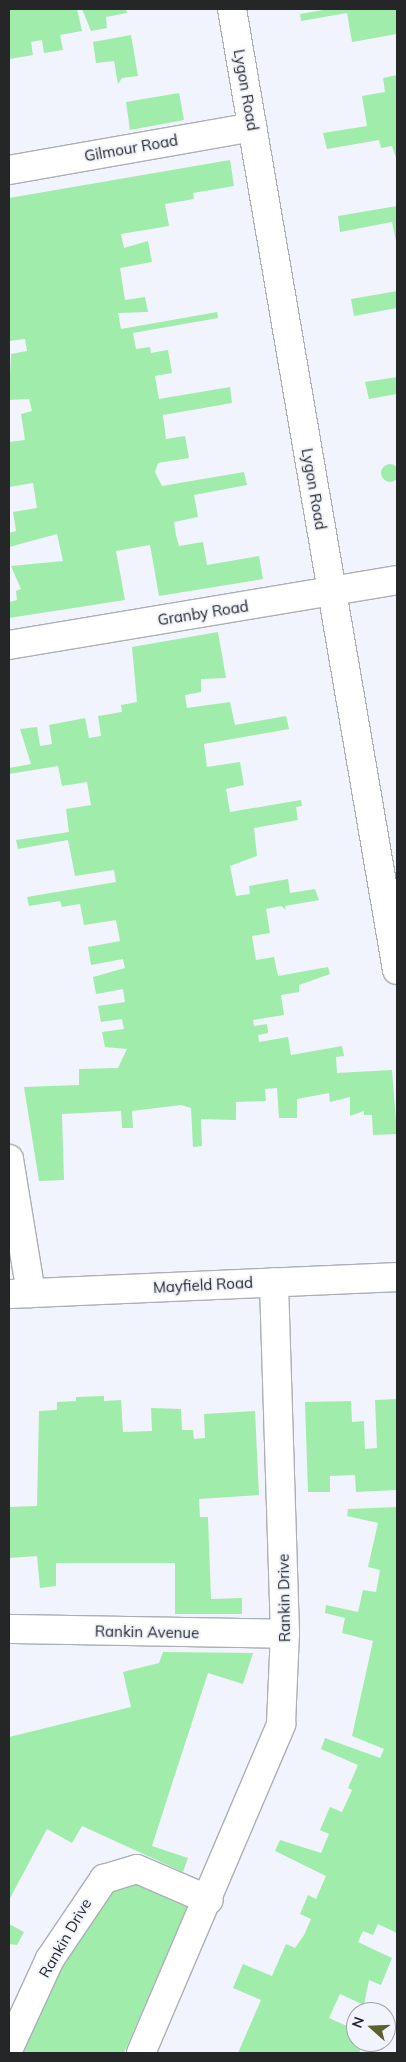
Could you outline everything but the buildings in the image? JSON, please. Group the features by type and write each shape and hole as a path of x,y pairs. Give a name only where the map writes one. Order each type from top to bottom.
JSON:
{"street":[{"name":"Lygon Road","path":"232,9 397,970"},
{"name":"Gilmour Road","path":"9,170 252,127"},
{"name":"Granby Road","path":"9,645 331,593 397,580"},
{"path":"9,1159 20,1294"},
{"name":"Mayfield Road","path":"20,1294 397,1276"},
{"name":"Rankin Drive","path":"141,2053 279,1735 285,1634 274,1282"},
{"name":"Rankin Avenue","path":"9,1629 285,1634"},
{"name":"Rankin Drive","path":"9,2048 50,1960 104,1879 136,1869 209,1900"}],"green space":[{"path":"9,9 77,9 82,31 60,35 63,50 44,53 42,40 31,42 33,55 9,59"},
{"path":"82,9 126,9 127,13 106,17 107,28 91,31"},
{"path":"329,9 397,9 397,34 352,42 347,13 301,21 300,14"},
{"path":"131,35 138,76 122,78 118,84 114,61 96,63 93,42"},
{"path":"397,75 397,161 392,146 381,148 379,140 327,149 323,133 367,126 362,96 385,92 383,78"},
{"path":"179,93 184,120 130,130 126,102"},
{"path":"230,160 234,186 193,193 194,199 165,204 169,226 121,234 124,248 148,241 152,262 120,268 125,300 145,297 148,312 118,313 121,329 217,312 218,318 133,333 136,349 150,347 151,353 168,350 172,373 155,376 159,399 230,387 232,403 163,415 166,439 185,436 189,458 158,463 155,472 162,486 244,472 247,485 194,495 198,517 174,522 176,535 179,546 203,542 207,565 259,556 263,579 159,596 150,545 116,551 125,600 9,618 9,602 17,600 16,591 21,589 11,566 63,561 57,534 9,547 9,533 16,531 13,512 37,508 33,483 9,487 9,442 25,440 21,414 32,411 29,399 9,400 11,354 27,351 25,339 9,341 9,198"},
{"path":"397,206 397,246 392,222 340,232 338,216"},
{"path":"397,291 397,308 354,316 351,299"},
{"path":"397,377 397,394 369,399 365,382"},
{"path":"390,464 396,467 399,473 396,479 390,482 384,479 381,473 384,467"},
{"path":"218,632 226,678 201,679 201,692 185,695 187,708 230,702 235,725 286,716 289,729 204,744 207,767 240,762 244,785 226,789 230,812 301,800 302,806 296,807 298,820 254,828 257,856 230,866 236,896 250,894 249,886 288,879 290,893 315,889 319,900 285,906 286,910 281,906 266,909 270,933 252,936 256,960 274,957 278,976 328,967 330,974 299,985 299,992 281,995 284,1015 253,1020 254,1026 267,1024 268,1033 258,1035 259,1042 288,1037 291,1055 342,1046 344,1056 336,1057 337,1073 392,1070 397,1134 373,1135 372,1115 364,1115 364,1111 350,1116 350,1097 330,1102 329,1093 297,1099 297,1118 279,1118 277,1088 265,1089 266,1101 236,1102 236,1120 201,1119 202,1146 193,1147 191,1108 181,1105 132,1111 133,1128 122,1128 121,1111 62,1114 64,1180 39,1181 24,1087 79,1085 79,1069 118,1068 127,1049 105,1047 102,1032 124,1029 122,1019 101,1022 98,1006 125,1002 123,989 96,994 93,977 125,968 123,959 91,965 88,947 120,941 116,920 84,925 80,904 62,907 60,901 29,906 27,897 116,882 114,870 75,876 68,840 18,849 16,840 69,832 66,809 91,805 87,782 62,786 58,766 9,774 9,768 31,764 20,729 37,727 40,746 52,744 49,725 85,718 89,738 101,736 98,716 122,712 121,705 137,702 132,647"},
{"path":"104,1396 104,1401 121,1400 123,1432 152,1431 151,1408 181,1409 182,1430 193,1430 194,1439 205,1438 204,1414 255,1411 259,1495 199,1499 200,1517 208,1517 211,1599 242,1598 242,1614 175,1614 175,1563 56,1563 56,1586 40,1588 37,1556 9,1558 9,1507 37,1506 39,1411 57,1410 57,1402 76,1401 76,1397"},
{"path":"397,1399 397,1490 356,1492 355,1475 330,1476 330,1492 308,1492 305,1402 351,1401 352,1422 364,1421 365,1449 377,1448 375,1400"},
{"path":"397,1507 397,1933 378,1924 373,1935 363,1931 358,1942 392,1958 381,1985 369,1980 365,2002 357,2002 340,1994 329,2018 346,2026 346,2052 359,2053 238,2053 261,2000 233,1988 243,1964 272,1976 286,1944 295,1948 304,1935 311,1919 300,1914 308,1895 316,1899 326,1876 275,1851 280,1840 321,1853 329,1834 320,1830 330,1807 342,1812 352,1790 348,1788 358,1765 321,1749 325,1738 380,1758 384,1749 352,1736 373,1641 342,1633 345,1618 325,1613 326,1605 358,1612 363,1590 376,1592 380,1570 368,1567 378,1523 347,1516 348,1509"},
{"path":"163,1652 253,1653 243,1684 208,1673 152,1846 188,1858 183,1872 82,1826 72,1843 47,1829 9,1900 9,1737 131,1707 123,1672 159,1663"},
{"path":"133,1882 188,1906 124,2053 21,2053 64,1959 110,1889"},
{"path":"9,1924 24,1932 17,1945 9,1944"}]}
